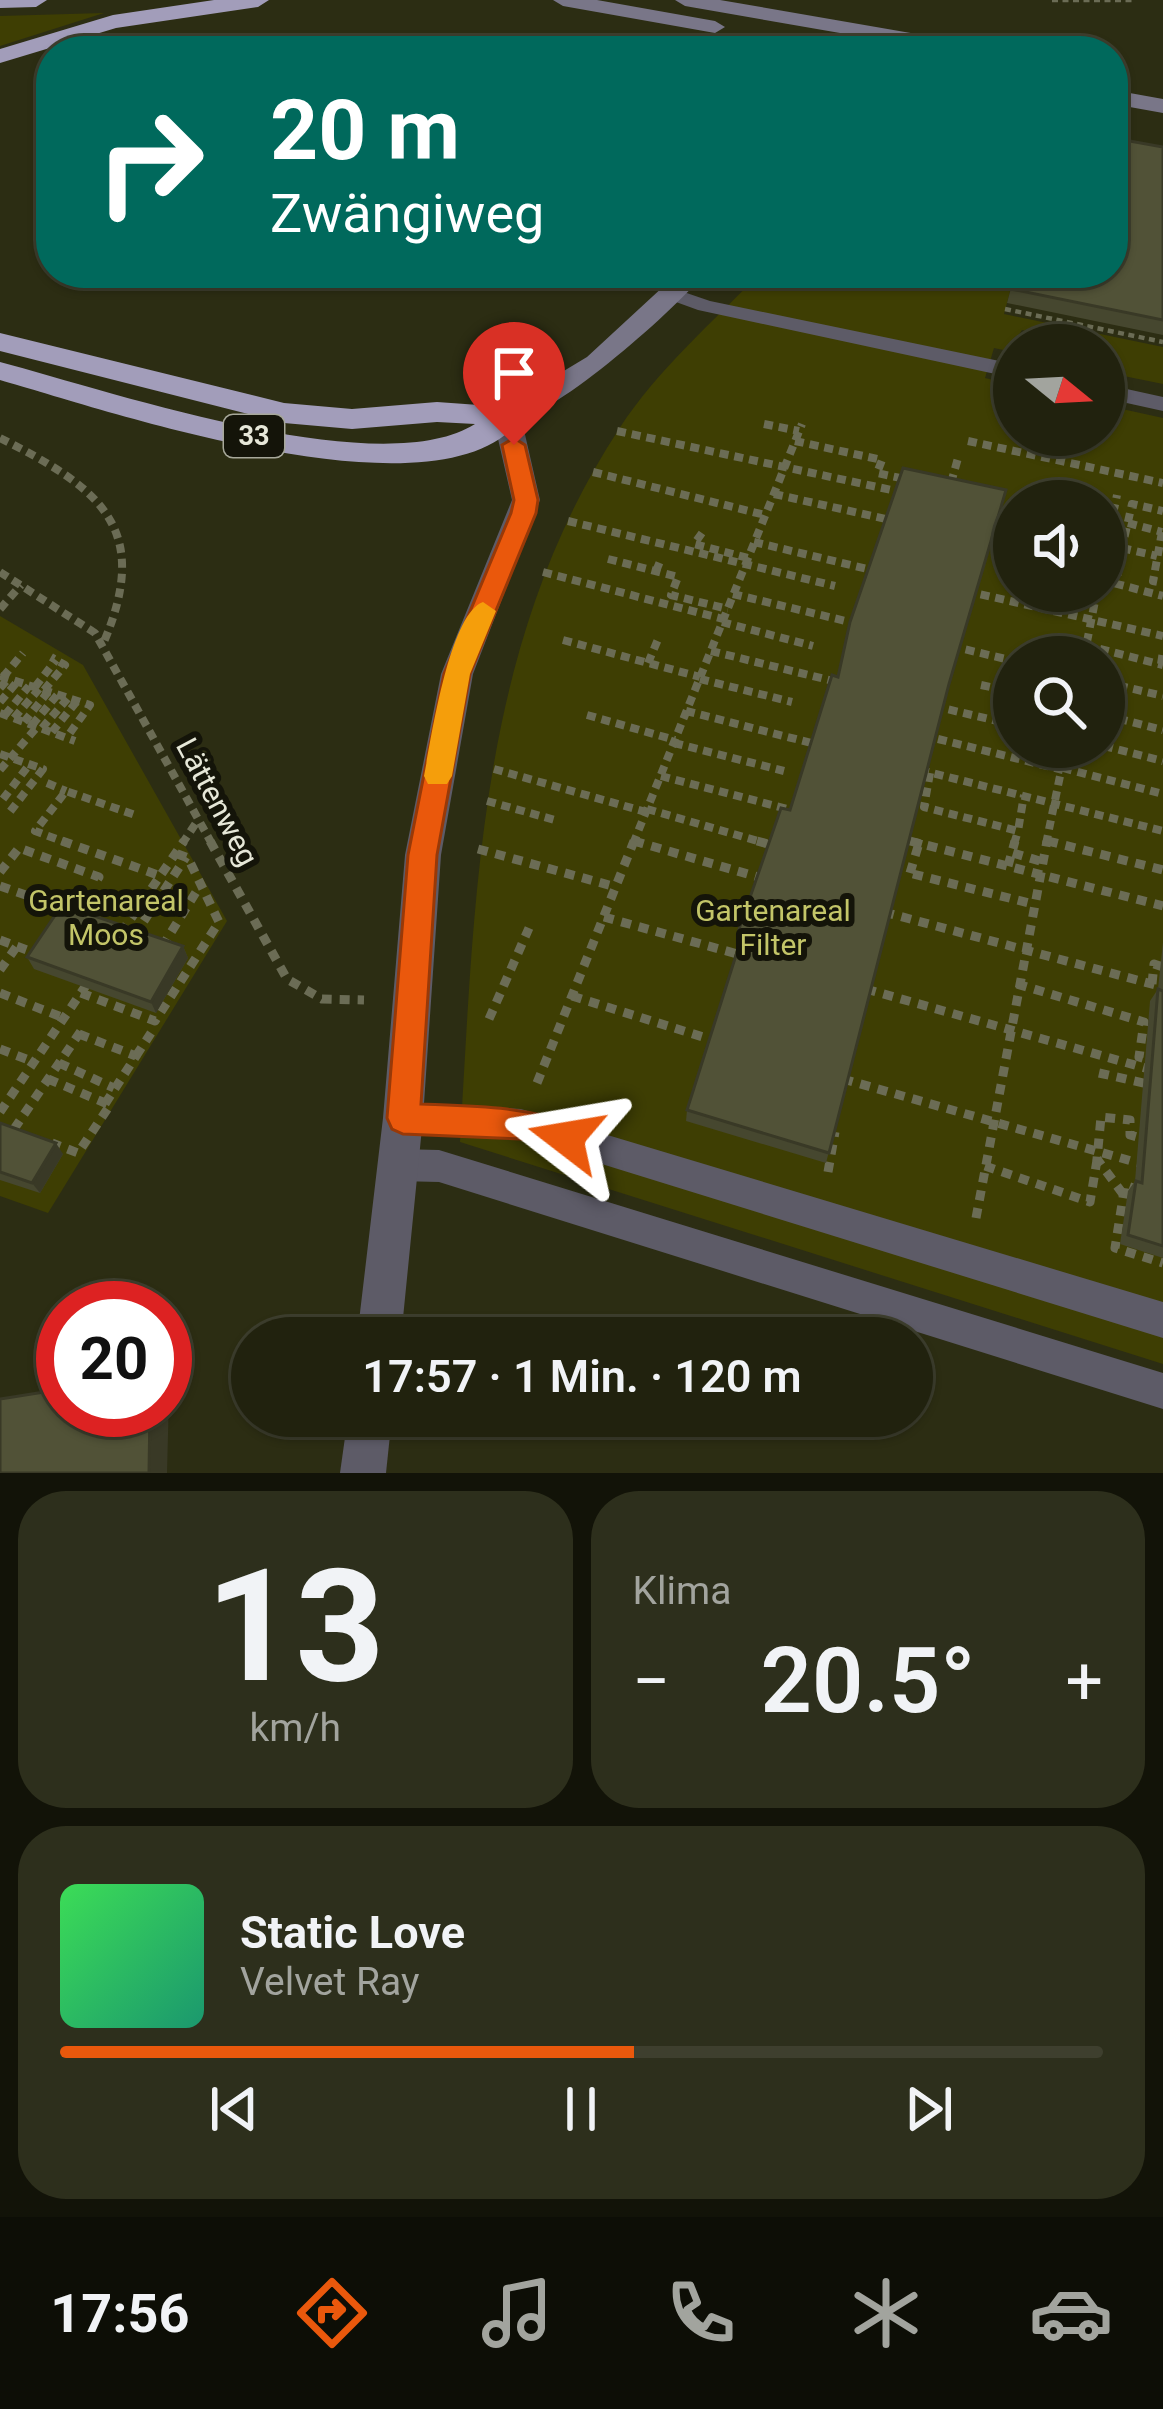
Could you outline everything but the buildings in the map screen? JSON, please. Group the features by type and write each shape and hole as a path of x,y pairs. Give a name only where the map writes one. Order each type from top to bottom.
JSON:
{"highway":[{"path":"0,1 37,0"},
{"path":"66,36 113,22 258,0"},
{"path":"0,56 36,45"},
{"path":"0,342 284,412 352,418 437,412 507,418"},
{"name":"33","path":"0,371 282,442 352,452 456,446 507,418"}],"main road":[{"path":"563,0 768,36"},
{"path":"685,0 867,36"},
{"path":"1128,76 1163,82"},
{"path":"1128,100 1163,106"},
{"path":"507,418 569,383 678,288"}],"street":[{"path":"381,1317 403,1118 423,855 457,674 526,500 507,418"},
{"path":"364,1473 368,1437"}],"lane":[{"path":"672,294 705,306 993,367"},
{"path":"1125,396 1163,404"},
{"path":"403,1118 521,1124 1163,1320"},
{"path":"398,1165 439,1166 1163,1391"}],"path":[{"path":"1052,0 1136,0"},
{"path":"1004,309 1163,342"},
{"path":"764,424 882,460 873,486"},
{"path":"617,431 896,490"},
{"path":"521,1124 799,432"},
{"path":"0,438 59,471 101,506 125,545 123,608 102,646"},
{"path":"968,441 1163,483"},
{"path":"932,485 949,490 958,458"},
{"path":"593,472 765,514"},
{"path":"877,473 914,481"},
{"path":"773,494 896,521"},
{"path":"1125,536 1132,504 1163,511"},
{"path":"568,520 835,586"},
{"path":"1128,523 1162,532 1153,581 1163,583"},
{"path":"702,533 694,544 747,562"},
{"path":"976,537 993,541"},
{"path":"754,542 881,572"},
{"path":"1125,549 1157,556"},
{"path":"608,559 678,577 671,595 724,617"},
{"path":"656,572 662,559"},
{"name":"Lättenweg","path":"0,572 95,633 287,979 322,999 413,1000"},
{"path":"543,572 724,617 813,646"},
{"path":"0,609 21,585"},
{"path":"944,586 1163,636"},
{"path":"1125,586 1163,596"},
{"path":"733,594 864,625"},
{"path":"1088,636 1092,612"},
{"path":"648,663 659,638"},
{"path":"563,640 792,702"},
{"path":"929,640 993,656"},
{"path":"711,651 845,684"},
{"path":"1125,655 1162,664 1163,651"},
{"path":"0,688 23,653"},
{"path":"0,770 26,722 50,692 53,659"},
{"path":"7,679 90,705 71,739 26,722"},
{"path":"0,702 7,679"},
{"path":"982,685 993,687"},
{"path":"1125,687 1163,696"},
{"path":"26,722 50,692"},
{"path":"26,722 50,692"},
{"path":"932,705 993,720"},
{"path":"686,711 825,746"},
{"path":"587,715 784,771"},
{"path":"1125,720 1163,730"},
{"path":"938,739 1163,794"},
{"path":"1125,751 1163,761"},
{"path":"5,756 43,770 9,813"},
{"path":"17,804 1,798 29,765"},
{"path":"910,768 1163,831"},
{"path":"494,769 798,852"},
{"path":"968,1260 1008,1029 1063,769"},
{"path":"930,772 924,807 1018,831"},
{"path":"661,776 809,814"},
{"path":"47,783 138,816"},
{"path":"0,872 66,790"},
{"path":"1008,866 1024,795"},
{"path":"487,801 555,820"},
{"path":"194,961 133,938 198,820"},
{"path":"35,831 158,875"},
{"path":"897,837 1163,906"},
{"path":"1048,840 1163,870"},
{"path":"634,841 788,885"},
{"path":"920,843 910,873 1033,904"},
{"path":"22,849 98,878 95,883"},
{"path":"478,849 616,887"},
{"path":"1012,854 1043,862"},
{"path":"81,993 155,1021 219,922 180,855"},
{"path":"110,950 180,855"},
{"path":"161,949 201,884"},
{"path":"0,886 70,911 58,930"},
{"path":"874,909 1158,986 1154,964 1163,967"},
{"path":"604,917 764,961"},
{"path":"488,1019 530,928"},
{"path":"0,940 56,960"},
{"path":"0,970 17,946"},
{"path":"0,1112 94,974 74,967"},
{"path":"1017,984 1144,1022 1139,1057 1159,1067"},
{"path":"854,986 1159,1067"},
{"path":"0,993 64,1018"},
{"path":"572,996 742,1049"},
{"path":"14,1129 81,1031 136,1056"},
{"path":"105,1104 151,1033"},
{"path":"0,1049 34,1062"},
{"path":"59,1063 114,1088"},
{"path":"1099,1072 1158,1087 1159,1067"},
{"path":"826,1074 1097,1155 1163,1170"},
{"path":"0,1123 78,1153 110,1106 48,1079"},
{"path":"985,1166 1090,1202 1099,1124 1106,1114 1130,1120 1130,1135 1163,1144"},
{"path":"1097,1155 1123,1194"},
{"path":"1144,1191 1125,1185 1115,1248 1163,1263"}],"green space":[{"path":"104,13 0,46 0,16"},
{"name":"Gartenareal Filter","path":"745,288 1011,288 1004,314 1052,324 993,324 993,351 985,378 993,380 993,456 1125,456 1125,410 1163,418 1163,1364 460,1142 480,864 492,773 511,684 537,596 572,511 634,407"},
{"name":"Gartenareal Filter","path":"1125,339 1163,347 1163,384 1125,376"},
{"name":"Gartenareal Moos","path":"0,616 83,665 227,921 48,1213 0,1196"}],"slow traffic":[{"path":"438,776 457,674 483,611"}],"route":[{"path":"514,445 526,500 524,513 457,674 423,855 403,1118 521,1124 566,1138"}]}
